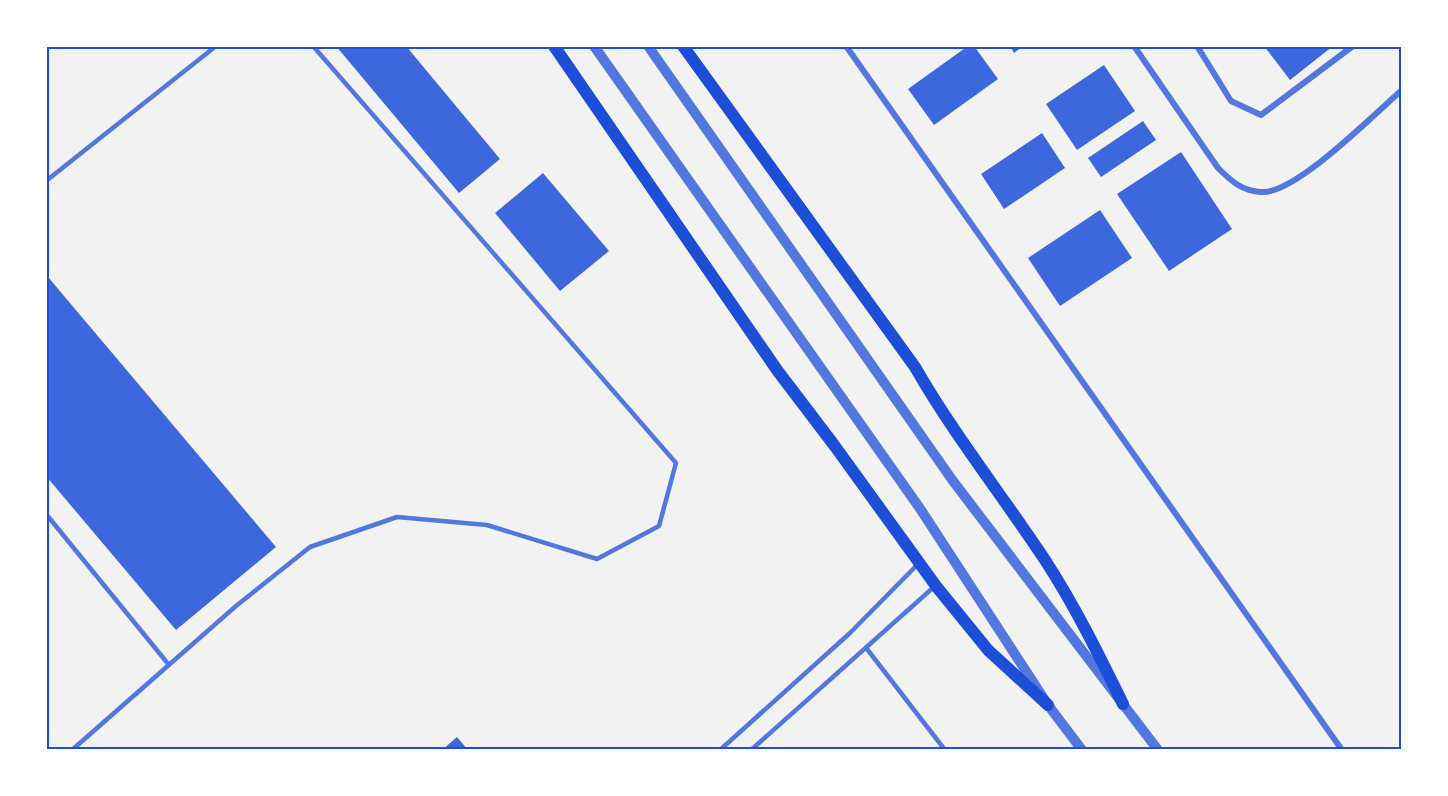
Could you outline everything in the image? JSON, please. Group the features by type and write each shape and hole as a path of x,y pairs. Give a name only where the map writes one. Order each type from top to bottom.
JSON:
{"main road":[{"path":"554,46 777,370 834,444 936,586 988,650 1048,705"},
{"path":"683,46 915,367 945,420 1045,560 1088,630 1123,704"}],"street":[{"path":"594,46 921,510 1048,705 1082,750"},
{"path":"648,46 953,481 1158,750"},
{"path":"846,46 1342,750"},
{"path":"1134,46 1218,168 1231,181 1244,189 1263,193 1298,180 1401,90"},
{"path":"1197,46 1231,101 1261,115 1353,46"}],"lane":[{"path":"46,181 216,46"},
{"path":"72,750 236,606 310,547 397,517 487,525 597,559 659,526 676,463 313,46"},
{"path":"46,514 169,665"},
{"path":"720,750 850,633 919,563"},
{"path":"751,750 936,586"},
{"path":"867,649 945,750"}],"building":[{"path":"336,46 406,46 500,159 459,193"},
{"path":"968,46 974,46 998,79 934,125 908,89"},
{"path":"1010,46 1023,46 1014,53"},
{"path":"1264,46 1333,46 1290,80"},
{"path":"1104,65 1135,111 1077,150 1046,104"},
{"path":"1143,121 1156,140 1101,177 1088,158"},
{"path":"1042,133 1065,168 1004,209 981,174"},
{"path":"1181,152 1232,229 1169,271 1117,194"},
{"path":"543,173 609,251 560,291 495,213"},
{"path":"1100,210 1132,258 1060,306 1028,258"},
{"path":"48,277 276,547 176,630 46,476"},
{"path":"457,737 468,750 442,750"}]}
